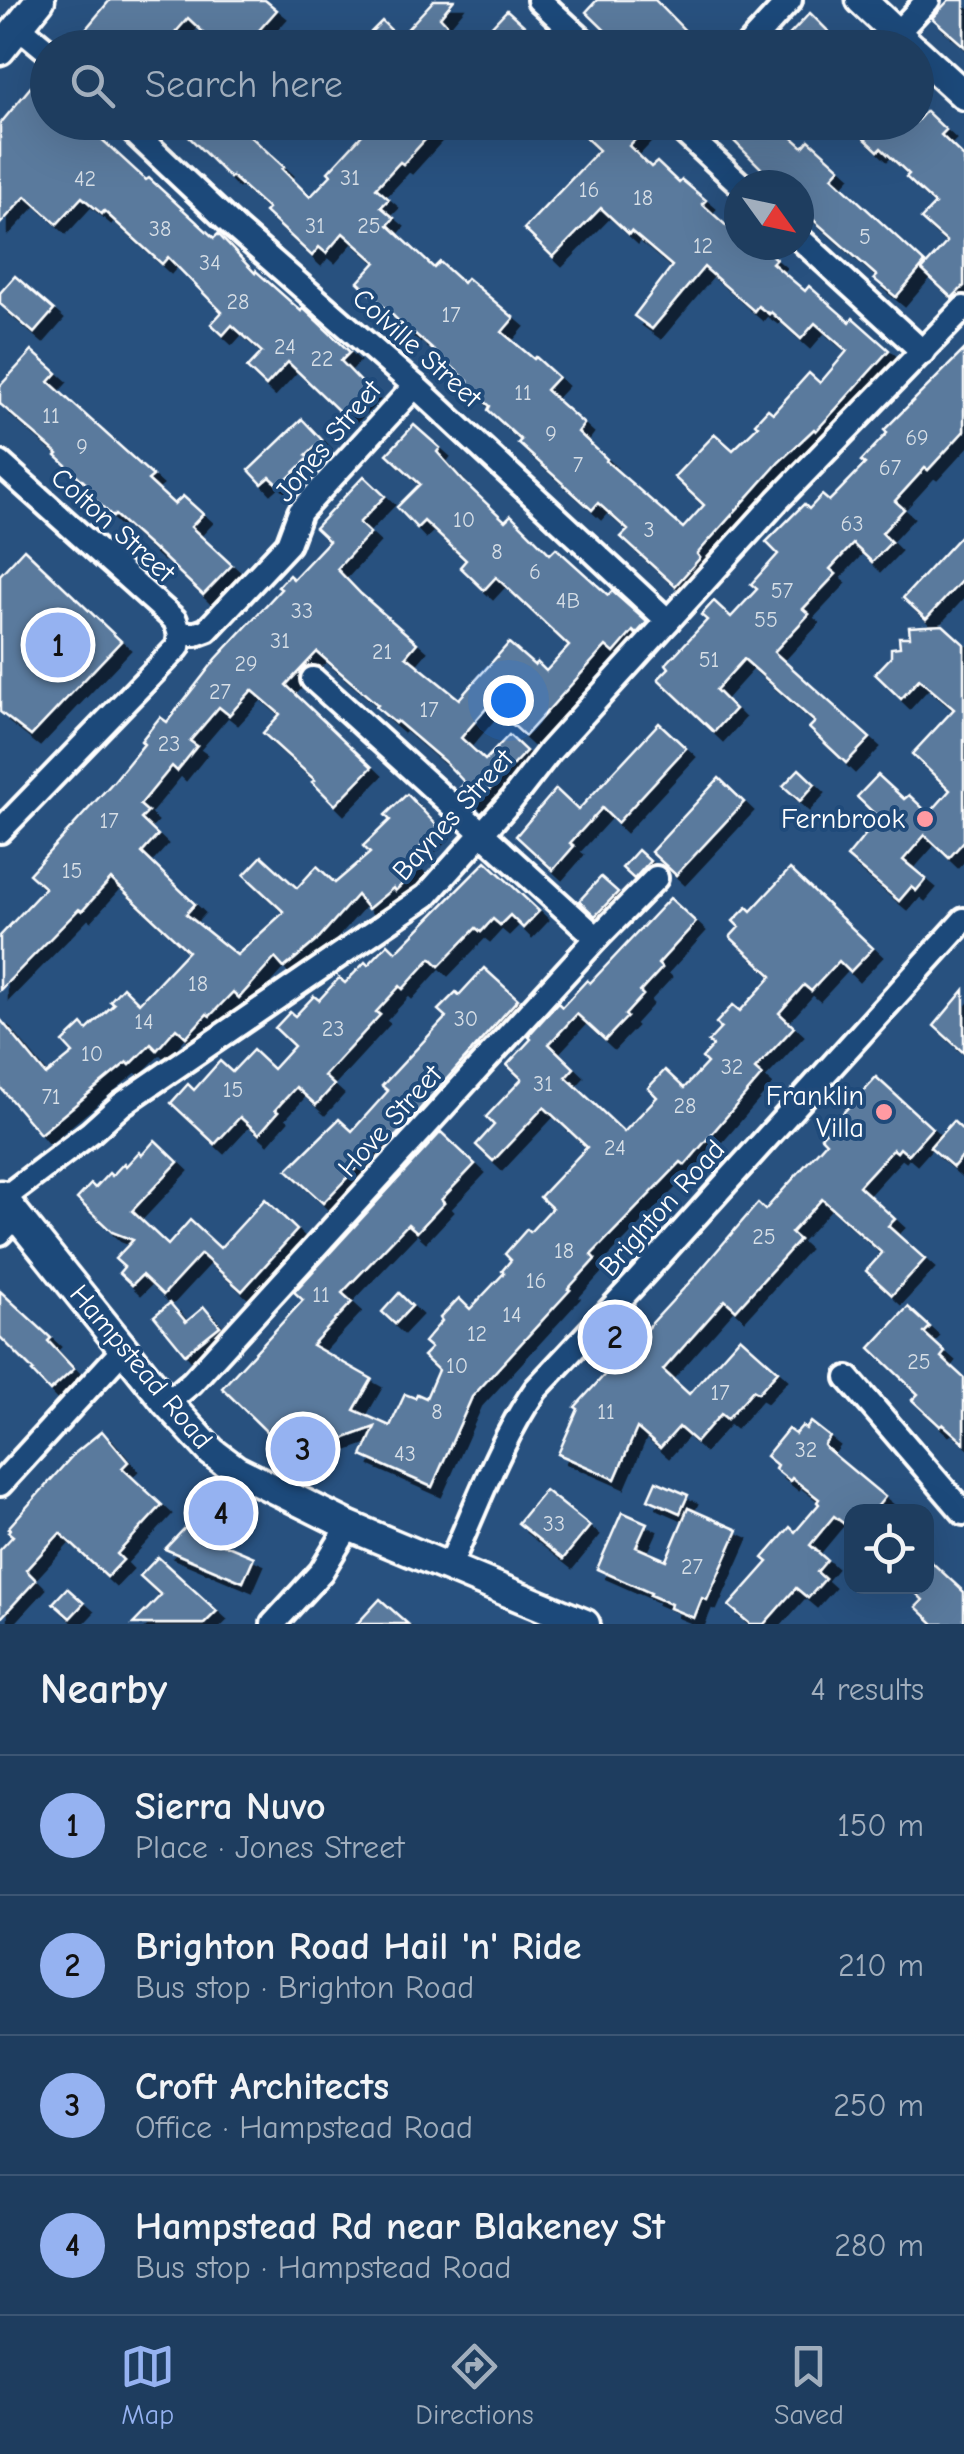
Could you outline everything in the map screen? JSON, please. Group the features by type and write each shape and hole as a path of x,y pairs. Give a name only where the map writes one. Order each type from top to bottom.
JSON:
{"street":[{"path":"0,50 40,0"},
{"path":"539,0 572,30"},
{"path":"762,30 790,0"},
{"path":"861,0 893,30"},
{"path":"914,30 928,0"},
{"path":"19,26 30,35"},
{"path":"934,68 964,96"},
{"name":"Colville Street","path":"142,140 668,621"},
{"path":"693,140 725,170"},
{"path":"814,252 923,352"},
{"name":"Baynes Street","path":"5,1211 122,1104 422,900 549,752 778,500 964,308"},
{"name":"Jones Street","path":"0,831 178,647 180,634 206,630 288,544 300,512 415,386"},
{"name":"Colton Street","path":"0,464 175,620 180,634"},
{"path":"312,679 597,938"},
{"name":"Hove Street","path":"167,1403 192,1382 656,878"},
{"name":"Brighton Road","path":"450,1567 503,1448 536,1388 961,928"},
{"name":"Hampstead Road","path":"5,1211 167,1403 212,1452 236,1470 349,1526 584,1624"},
{"path":"0,1484 124,1350"},
{"path":"848,1378 964,1512"},
{"path":"273,1624 321,1572 349,1526"}],"building":[{"path":"110,0 265,0 277,10 259,30 201,30 188,18 178,30 85,30"},
{"path":"434,0 454,0 440,17 452,30 406,30"},
{"path":"597,0 655,0 684,30 604,30 586,12"},
{"path":"949,0 964,0 964,46 932,18"},
{"path":"507,10 528,29 527,30 488,30"},
{"path":"810,13 827,30 794,30"},
{"path":"382,21 391,30 373,30"},
{"path":"30,88 30,140 103,140 214,238 218,234 255,273 301,311 303,308 350,352 341,361 370,391 344,416 288,362 266,386 247,368 262,352 232,325 223,335 211,324 222,312 168,257 162,264 104,211 102,214 82,197 57,224 26,196 0,224 0,124"},
{"path":"934,119 946,130 941,135 964,157 964,286 952,298 922,270 947,242 921,219 935,204 906,177 909,174 881,148 878,151 866,140 934,140"},
{"path":"192,140 255,140 310,197 357,140 425,140 376,188 389,199 381,207 394,218 388,225 434,268 440,262 463,283 467,278 514,318 502,332 558,377 546,390 584,424 578,432 683,528 704,505 674,477 715,434 733,450 758,426 755,423 768,409 773,413 809,373 820,383 847,351 815,323 801,339 771,312 758,306 754,311 704,267 652,329 634,316 672,266 601,208 553,257 524,229 599,150 588,140 635,140 629,146 651,167 657,162 679,183 682,180 706,200 702,204 724,224 724,260 775,260 772,263 805,291 809,286 889,350 816,431 779,462 697,554 700,558 675,586 621,537 628,530 598,503 592,510 518,443 521,440 465,384 468,381 358,282 376,262 343,233 326,253 319,247 312,256"},
{"path":"733,140 795,140 803,147 809,140 840,168 832,177 925,263 896,297 874,279 877,276 814,220 814,170 763,170"},
{"path":"15,276 54,310 34,333 0,304 0,293"},
{"path":"964,350 964,431 895,501 904,509 882,533 891,542 872,562 853,544 830,569 836,574 803,609 809,614 774,652 870,738 846,763 809,728 815,722 744,659 716,690 735,709 714,732 658,679 669,668 666,664 707,620 701,615 714,601 731,617 757,589 751,584 778,554 766,542 804,504 809,509 822,495 829,501 865,464 861,461 887,433 884,430"},
{"path":"32,351 57,373 49,382 153,476 148,480 174,504 183,496 203,514 191,527 232,565 203,595 156,550 113,517 87,492 91,488 58,454 0,404 0,386"},
{"path":"302,419 322,440 280,486 270,477 262,484 249,470"},
{"path":"414,425 440,448 437,452 505,521 511,515 550,554 556,548 608,595 612,591 647,622 636,634 633,631 614,653 606,646 525,736 490,704 461,738 485,760 509,735 526,751 476,804 460,788 465,783 445,762 376,707 317,652 286,685 372,767 335,805 312,782 315,780 263,733 280,714 252,690 229,715 219,707 190,741 197,746 177,771 172,766 140,805 148,812 141,819 158,835 142,853 195,904 186,914 237,955 284,912 244,875 262,856 297,888 317,866 335,883 370,853 363,846 390,820 385,815 407,794 440,829 409,858 419,868 395,891 393,888 368,909 357,895 316,941 284,968 275,958 239,998 233,992 186,1037 176,1028 157,1050 151,1044 130,1065 127,1062 40,1134 0,1087 0,1019 46,1075 73,1053 63,1042 82,1024 87,1030 114,1004 110,1001 123,987 139,1003 188,951 111,879 0,990 0,936 45,888 29,874 114,781 160,717 167,722 216,659 281,589 278,587 289,575 293,579 329,541 315,528 364,476 385,496 359,523 370,533 337,569 417,643 406,656 459,699 509,643 546,671 569,646 496,577 484,590 460,567 466,560 424,521 417,528 397,507 420,484 387,454"},
{"path":"964,532 964,578 926,619 903,598"},
{"path":"24,549 121,641 31,736 0,712 0,575"},
{"path":"943,625 964,644 964,841 949,858 925,835 903,860 926,879 916,891 911,887 899,901 847,857 879,818 857,797 878,775 904,799 909,795 929,814 950,790 912,754 954,709 919,679 901,699 875,674 891,657 891,648 900,647 899,637 910,637 909,627"},
{"path":"659,723 686,748 617,823 602,808 570,843 574,846 553,870 516,836 556,789 578,810"},
{"path":"799,769 815,784 800,801 783,786"},
{"path":"719,778 744,802 676,875 651,852"},
{"path":"638,850 650,861 634,879 622,868"},
{"path":"486,861 539,911 523,928 510,915 500,925 493,919 481,932 476,928 439,966 431,958 376,1012 380,1015 324,1076 334,1085 316,1105 296,1087 259,1134 240,1117 215,1144 171,1103 188,1084 194,1090 220,1061 232,1072 253,1050 273,1069 294,1046 275,1028 290,1012 295,1016 314,996 319,1000 339,978 345,983 388,944 396,952"},
{"path":"790,869 873,948 850,972 839,961 811,991 804,985 779,1013 794,1027 755,1069 762,1075 685,1165 681,1162 591,1255 595,1259 570,1290 472,1397 432,1487 362,1456 375,1427 337,1441 322,1433 297,1469 266,1452 274,1439 222,1388 303,1300 294,1292 441,1132 475,1164 417,1232 408,1224 342,1293 352,1302 312,1345 372,1379 354,1410 390,1426 405,1394 426,1398 438,1370 423,1356 431,1348 424,1342 459,1298 470,1309 504,1273 511,1260 505,1254 552,1208 540,1197 587,1147 544,1107 493,1161 476,1145 494,1125 486,1117 522,1079 507,1065 558,1003 562,1007 587,980 590,983 670,898 696,922 658,964 662,968 640,992 643,995 627,1017 605,1040 577,1014 549,1044 574,1068 566,1077 624,1132 657,1097 648,1088 665,1070 684,1088 707,1063 702,1058 713,1046 708,1042 721,1028 716,1023 733,1005 740,1011 772,976 730,937 739,927 733,921 747,907 751,911"},
{"path":"601,877 618,892 595,916 579,901"},
{"path":"484,968 518,999 394,1138 390,1133 323,1203 287,1170 339,1119 352,1131 388,1091 382,1086 446,1017 438,1010 456,992 459,995"},
{"path":"964,990 964,1053 934,1026"},
{"path":"876,1077 932,1128 908,1155 900,1148 897,1152 893,1149 859,1186 895,1219 888,1226 925,1259 892,1295 866,1271 882,1253 822,1199 791,1233 799,1240 736,1310 725,1300 663,1370 689,1394 740,1337 778,1371 758,1393 753,1390 727,1419 721,1414 696,1442 679,1427 660,1448 637,1428 615,1479 558,1454 578,1409 575,1407 758,1203 765,1210 826,1142 821,1137"},
{"path":"953,1121 964,1131 964,1154 953,1167 930,1147"},
{"path":"155,1140 178,1162 132,1211 168,1245 190,1220 220,1248 265,1199 297,1230 242,1291 201,1254 163,1295 142,1275 132,1285 119,1273 124,1267 115,1259 133,1240 112,1232 77,1199 91,1184 95,1188 109,1173 112,1176 139,1152 142,1155"},
{"path":"0,1291 51,1338 48,1341 74,1369 50,1391 0,1337"},
{"path":"399,1293 412,1306 395,1324 382,1312"},
{"path":"170,1303 186,1322 204,1307 220,1326 185,1354 154,1316"},
{"path":"908,1307 930,1327 924,1333 945,1352 941,1357 964,1378 964,1443 912,1400 918,1394 870,1348"},
{"path":"811,1422 830,1437 826,1448 885,1497 879,1504 844,1504 844,1524 834,1516 810,1545 827,1560 817,1572 825,1579 808,1598 796,1588 764,1624 750,1624 729,1606 768,1562 763,1558 790,1527 795,1532 819,1504 819,1499 775,1469 777,1465 766,1456 788,1429 795,1434 802,1426 806,1429"},
{"path":"102,1431 128,1462 122,1468 162,1505 117,1554 123,1560 107,1577 60,1533 26,1570 36,1580 0,1619 0,1550 13,1536 8,1528 74,1454"},
{"path":"656,1481 688,1495 680,1513 648,1499"},
{"path":"545,1490 590,1526 563,1559 518,1523"},
{"path":"688,1508 738,1530 707,1600 702,1598 694,1618 597,1569 622,1512 647,1523 636,1547 666,1560"},
{"path":"185,1528 254,1557 243,1582 165,1549"},
{"path":"158,1557 217,1611 204,1624 133,1624 161,1595 140,1576"},
{"path":"934,1564 964,1592 964,1624 934,1624 916,1607 923,1600 917,1594 934,1594"},
{"path":"67,1588 84,1603 70,1618 53,1603"},
{"path":"380,1599 408,1624 357,1624"}],"place":[{"name":"Sierra Nuvo","path":"58,645"},
{"name":"Fernbrook","path":"925,819"},
{"name":"Franklin Villa","path":"884,1112"},
{"name":"Brighton Road Hail 'n' Ride","path":"615,1337"},
{"name":"Croft Architects","path":"303,1449"},
{"name":"Hampstead Rd near Blakeney St","path":"221,1513"}]}
